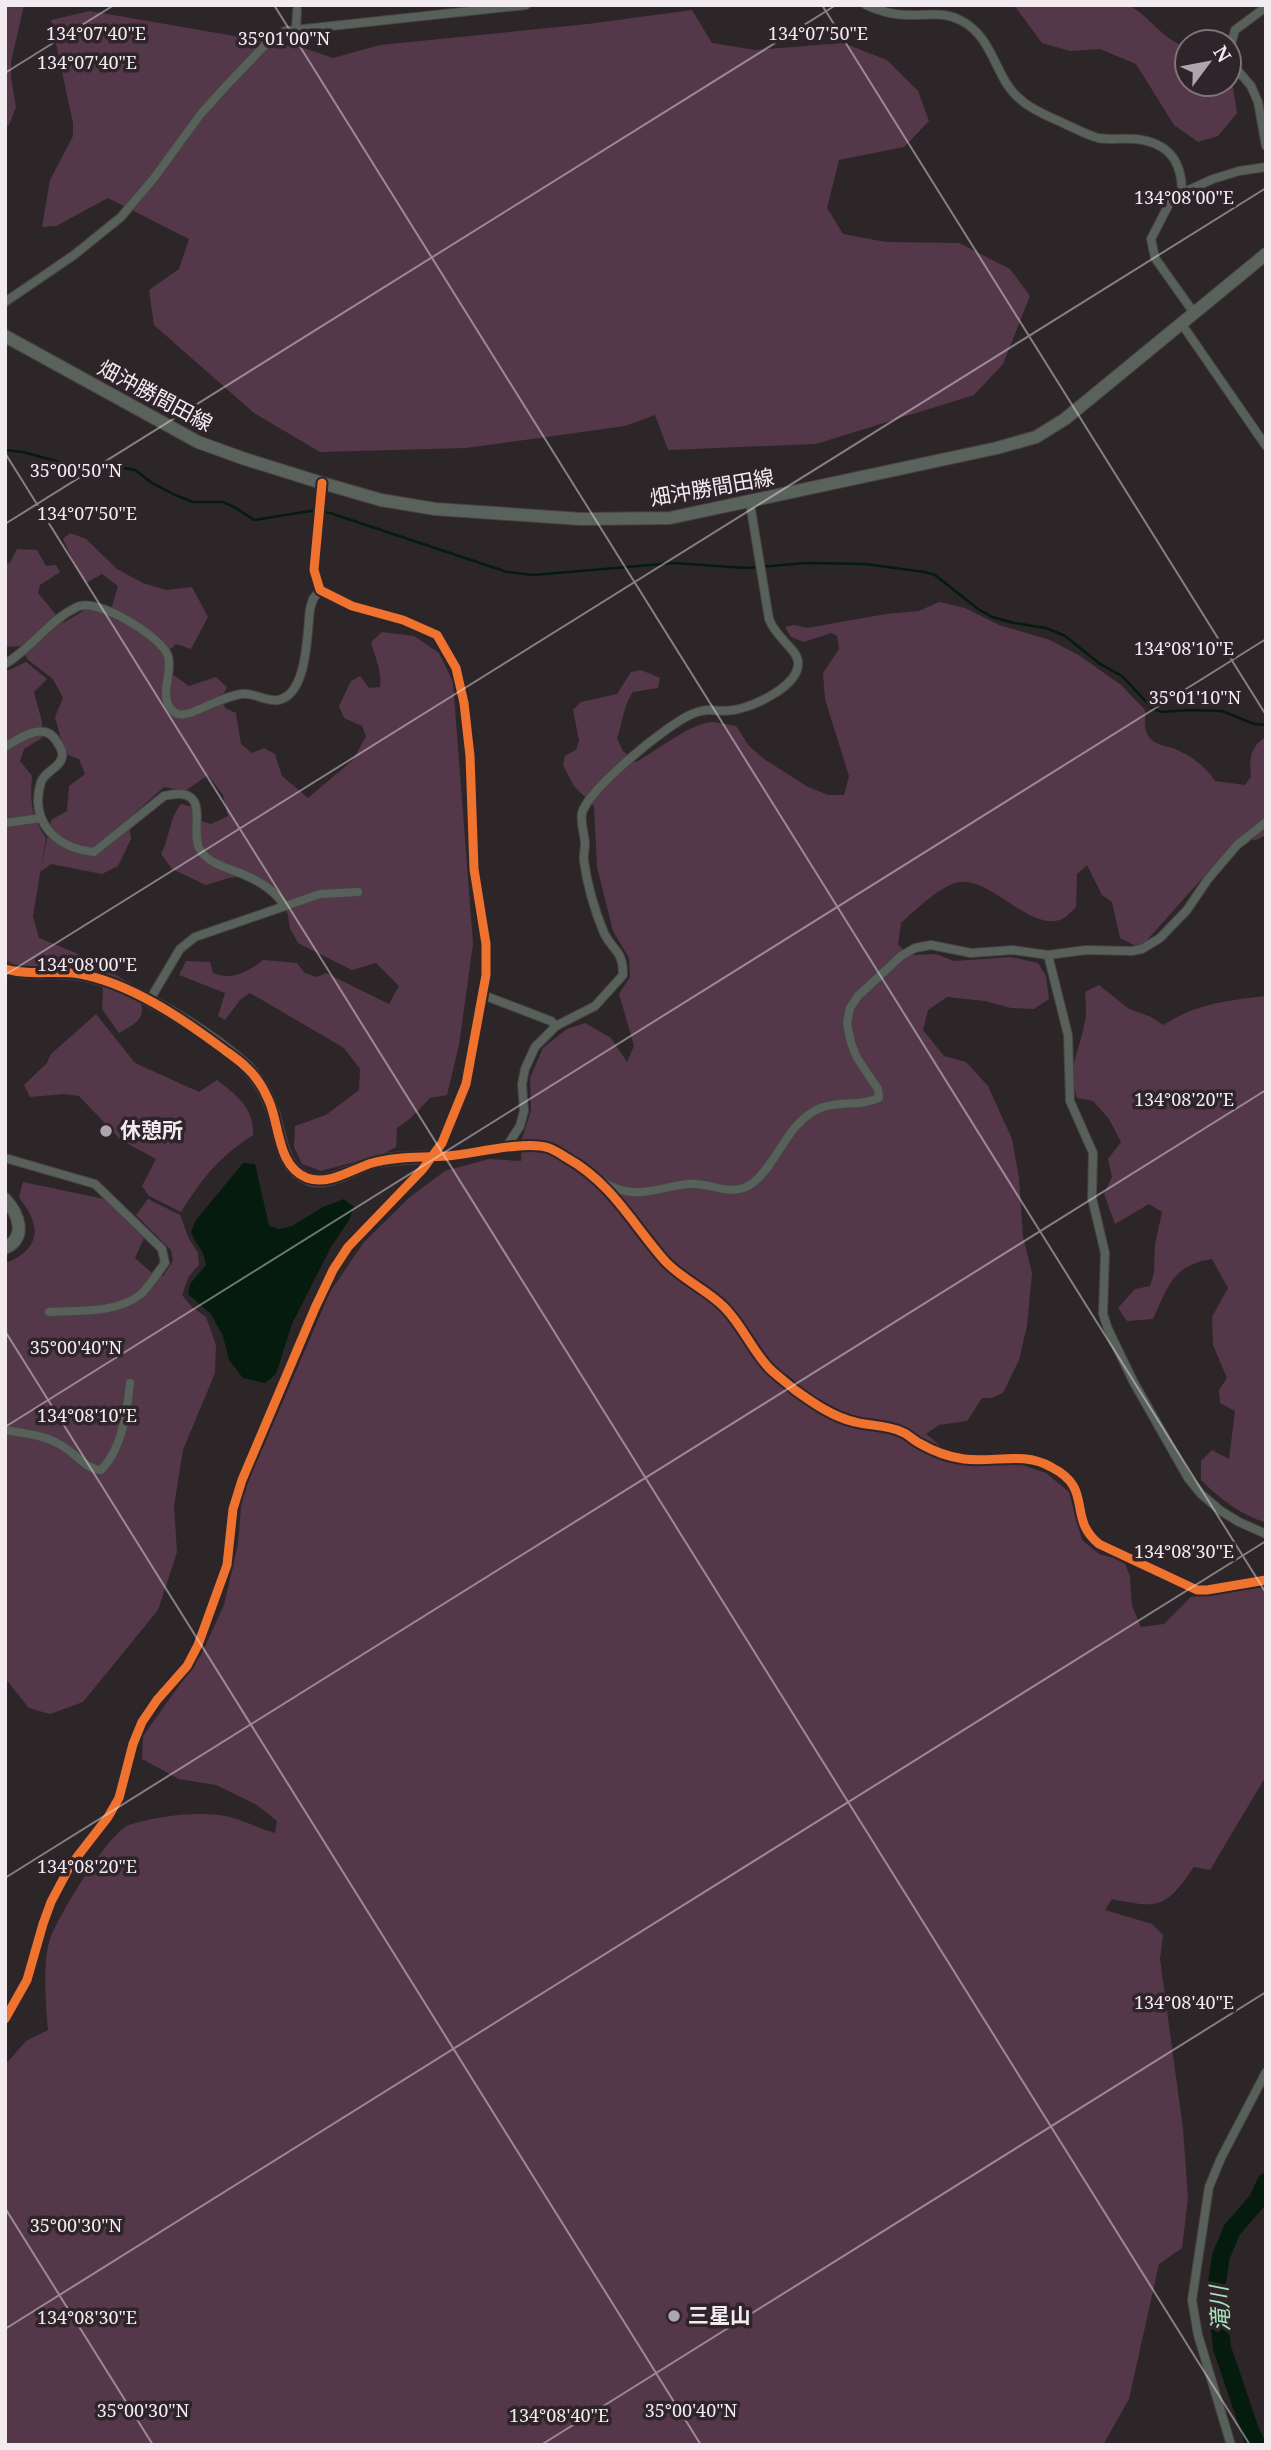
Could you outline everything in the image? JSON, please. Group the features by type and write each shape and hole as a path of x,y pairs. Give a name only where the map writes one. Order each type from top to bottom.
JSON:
{"main road":[{"name":"畑沖勝間田線","path":"5,336 198,442 382,500 435,509 581,519 670,518 750,503 1036,437 1065,419 1266,254"},
{"path":"5,969 16,972 85,975 114,985 175,1015 247,1068 269,1100 290,1166 312,1180 329,1179 373,1162 433,1157"},
{"path":"5,1199 13,1208 20,1230 16,1240 5,1248"}],"street":[{"path":"5,302 74,256 121,217 154,178 200,115 269,41 285,31 526,5"},
{"path":"866,5 891,14 940,14 963,21 986,43 1010,88 1021,100 1062,123 1097,137 1138,139 1172,154 1182,173 1182,193"},
{"path":"1266,6 1235,30 1230,48 1234,66 1251,86 1258,103 1266,146"},
{"path":"296,30 297,10"},
{"path":"1194,313 1160,265 1152,246 1152,239 1169,204 1182,193 1213,179 1266,167"},
{"path":"1181,323 1266,446"},
{"path":"5,2019 27,1980 51,1902 70,1866 108,1818 119,1798 133,1744 142,1722 187,1666 198,1645 227,1565 233,1509 242,1480 321,1295 348,1247 433,1157 442,1143 466,1084 486,975 486,944 474,869 468,735 456,668 438,635 352,606 320,590 314,570 322,483"},
{"path":"505,1149 520,1126 524,1111 524,1069 535,1047 556,1026 595,1006 623,975 620,954 606,937 586,873 581,825 585,807 631,758 688,715 713,708 732,711 747,706 781,689 792,680 797,670 799,661 796,654 777,636 769,619 750,503"},
{"path":"5,664 32,644 50,624 80,605 95,605 107,609 163,646 169,665 166,696 169,707 174,712 181,715 190,713 243,694 275,701 285,698 299,681 310,609 320,590"},
{"path":"5,747 29,734 39,732 54,736 61,747 62,757 41,781 39,797 41,817 45,828 53,837 85,851 94,852 164,796 176,793 188,797 199,814 197,839 200,850 222,866 248,876 276,893 285,906"},
{"path":"5,824 41,817"},
{"path":"595,1178 610,1187 637,1193 687,1184 733,1191 744,1189 755,1182 786,1137 819,1108 852,1101 869,1102 878,1098 878,1089 857,1058 847,1023 850,1008 858,996 901,956 915,948 931,945 971,953 1013,950 1048,955 1086,950 1132,951 1152,944 1187,909 1237,845 1266,822"},
{"path":"149,1001 180,949 195,937 320,894 358,892"},
{"path":"1048,955 1068,1035 1070,1101 1093,1153 1091,1198 1105,1253 1103,1314 1108,1329 1133,1381 1188,1478 1201,1494 1221,1511 1266,1534"},
{"path":"483,995 551,1021 556,1026"},
{"path":"433,1157 533,1146 550,1148 575,1162 595,1178 626,1208 666,1262 684,1279 703,1288 729,1311 767,1366 823,1409 852,1421 903,1432 942,1454 966,1460 1002,1457 1027,1459 1049,1465 1067,1476 1074,1484 1079,1496 1083,1524 1088,1534 1099,1544 1186,1586 1207,1590 1266,1580"},
{"path":"5,1158 95,1184 162,1249 165,1257 164,1263 141,1294 125,1304 111,1308 49,1312"},
{"path":"5,1430 49,1438 93,1469 101,1470 116,1448 127,1410 130,1383"},
{"path":"1231,2445 1198,2335 1192,2300 1209,2187 1220,2158 1266,2072"}],"shaded area":[{"path":"5,5 24,5 11,62 16,107 9,125 5,126"},
{"path":"1014,5 1129,5 1173,41 1173,98 1235,98 1237,113 1218,136 1198,142 1174,125 1136,64 1100,49 1070,51 1042,43"},
{"path":"692,10 712,43 755,50 843,43 887,60 918,91 929,121 904,147 839,160 827,208 843,234 886,242 959,243 1010,269 1030,296 1003,364 974,395 816,444 668,450 655,415 625,426 466,448 320,452 254,413 154,325 149,290 179,269 189,239 108,198 56,226 42,227 50,180 73,136 73,123 51,20 90,11 304,48 333,58 380,45 588,24"},
{"path":"70,533 86,539 117,569 143,583 166,590 192,587 208,617 191,649 176,644 164,655 166,670 189,686 216,677 227,687 222,697 225,708 236,713 241,744 252,753 264,748 275,754 282,776 308,798 353,760 366,736 362,726 344,718 339,706 351,681 360,676 369,688 380,687 379,670 371,642 382,632 414,636 439,653 453,682 473,944 459,1045 447,1095 430,1098 397,1128 396,1147 383,1154 321,1171 302,1164 294,1147 295,1126 326,1115 359,1090 360,1069 344,1048 250,993 240,1000 225,1020 218,1016 225,993 179,975 186,961 210,962 213,973 233,976 263,960 297,963 305,973 317,977 326,973 389,1004 399,986 376,963 352,970 298,943 274,887 251,874 206,885 172,869 161,854 174,815 181,804 193,807 197,820 211,824 228,816 223,795 208,775 185,791 164,787 128,819 131,839 118,866 102,874 51,864 40,872 51,820 67,811 69,786 85,774 79,759 65,754 55,717 63,698 53,679 27,659 22,646 5,647 5,562 9,564 17,549 37,550 46,566 56,565 60,572 40,585 38,593 63,623 85,610 101,611 112,607 118,586 102,574 86,583 63,539"},
{"path":"939,602 965,608 999,625 1050,640 1080,656 1121,685 1145,710 1145,729 1152,740 1194,759 1215,781 1245,785 1251,777 1254,749 1266,737 1266,835 1256,840 1238,838 1140,948 1120,938 1112,902 1102,895 1087,865 1077,874 1076,907 1064,918 1052,921 1039,919 985,888 959,882 936,894 901,923 898,945 911,955 936,954 954,961 1011,957 1038,963 1046,976 1049,999 1034,1009 1011,1008 985,1001 947,997 928,1010 923,1030 944,1056 966,1062 988,1086 1012,1139 1019,1178 1023,1237 1032,1273 1027,1326 1019,1360 1003,1393 992,1398 982,1398 967,1421 939,1425 926,1434 947,1451 978,1463 1014,1462 1046,1473 1069,1492 1082,1540 1099,1554 1124,1561 1130,1576 1132,1606 1141,1627 1164,1624 1191,1597 1266,1587 1266,1776 1210,1870 1194,1867 1176,1891 1160,1902 1141,1904 1112,1899 1105,1910 1152,1924 1163,1935 1160,1959 1183,2129 1188,2198 1182,2248 1159,2264 1129,2399 1103,2445 5,2445 5,2065 26,2041 48,2030 45,1972 50,1939 85,1877 120,1831 129,1825 152,1819 206,1814 230,1817 275,1833 277,1821 257,1805 216,1785 179,1779 142,1759 143,1736 201,1655 224,1605 238,1544 242,1496 330,1292 364,1242 410,1197 445,1171 489,1159 521,1161 522,1138 531,1111 530,1078 543,1048 567,1029 585,1023 611,1038 627,1062 634,1046 619,994 630,977 629,958 613,931 597,867 594,806 574,786 563,765 565,756 576,750 579,740 573,710 581,702 617,694 631,672 641,670 660,678 658,688 633,692 625,708 617,738 623,751 636,762 695,727 717,722 736,726 749,746 764,759 808,787 828,795 844,795 849,776 825,699 823,673 839,649 837,636 831,633 804,642 791,637 785,627 794,625 807,628 919,611"},
{"path":"26,662 47,679 34,692 42,722 42,738 24,749 20,761 32,776 33,808 37,823 46,838 33,916 39,938 76,953 137,987 141,1015 139,1020 119,1033 102,1009 103,990 98,976 65,966 24,968 5,960 5,672"},
{"path":"1099,985 1129,1009 1151,1017 1163,1025 1201,1007 1266,996 1266,1523 1231,1505 1201,1480 1201,1461 1212,1450 1229,1459 1235,1411 1220,1403 1219,1390 1227,1378 1213,1345 1212,1317 1228,1288 1212,1259 1188,1266 1180,1272 1168,1287 1153,1319 1127,1321 1118,1308 1135,1289 1150,1286 1162,1212 1149,1204 1115,1224 1104,1194 1112,1177 1108,1159 1121,1142 1109,1119 1093,1101 1077,1098 1073,1069 1085,1022 1085,992"},
{"path":"96,1014 135,1063 199,1092 217,1080 243,1103 251,1117 253,1135 212,1169 181,1212 149,1196 142,1186 156,1159 121,1140 79,1096 64,1094 30,1097 24,1085 47,1063 51,1054"},
{"path":"243,1163 255,1164 269,1226 280,1229 292,1226 323,1207 344,1199 354,1207 292,1324 276,1374 265,1383 243,1378 229,1360 223,1336 211,1314 188,1294 190,1284 206,1265 204,1255 191,1232 196,1220"},
{"path":"23,1182 104,1199 144,1238 135,1258 154,1275 163,1276 173,1261 171,1250 136,1215 148,1199 180,1215 189,1239 198,1253 199,1265 189,1276 182,1295 206,1317 216,1345 215,1373 183,1450 174,1506 177,1552 158,1610 83,1702 50,1714 29,1708 5,1678 5,1263 24,1253 34,1236 32,1219 19,1197"},
{"path":"1249,2408 1266,2445 1246,2445 1235,2410"}],"waterway":[{"path":"5,450 23,452 85,469 135,470 175,495 193,502 223,502 254,520 310,511 330,513 507,572 533,575 674,563 746,568 806,563 865,564 924,572 935,575 992,617 1046,628 1065,636 1100,664 1122,676 1151,707 1161,712 1222,711 1254,724 1266,725"},
{"name":"滝川","path":"1255,2445 1222,2348 1216,2289 1221,2256 1232,2230 1257,2201 1266,2182"}],"cycle path":[{"path":"5,2019 27,1980 51,1902 70,1866 108,1817 119,1798 133,1744 142,1722 187,1666 198,1645 227,1565 233,1509 242,1480 333,1270 348,1247 422,1170 442,1143 466,1084 486,975 486,944 474,869 470,756 464,703 456,668 437,635 403,620 352,606 320,590 314,570 322,483"},
{"path":"5,969 71,973 98,978 153,1002 188,1024 250,1071 269,1101 285,1155 297,1172 307,1178 324,1180 390,1159 447,1156 526,1146 554,1150 597,1180 621,1205 665,1261 724,1307 769,1368 824,1409 847,1420 897,1430 930,1449 952,1457 975,1460 1019,1458 1051,1467 1072,1485 1077,1494 1084,1524 1099,1544 1197,1590 1266,1580"}],"place":[{"name":"休憩所","path":"106,1131"},
{"name":"三星山","path":"674,2316"}]}
